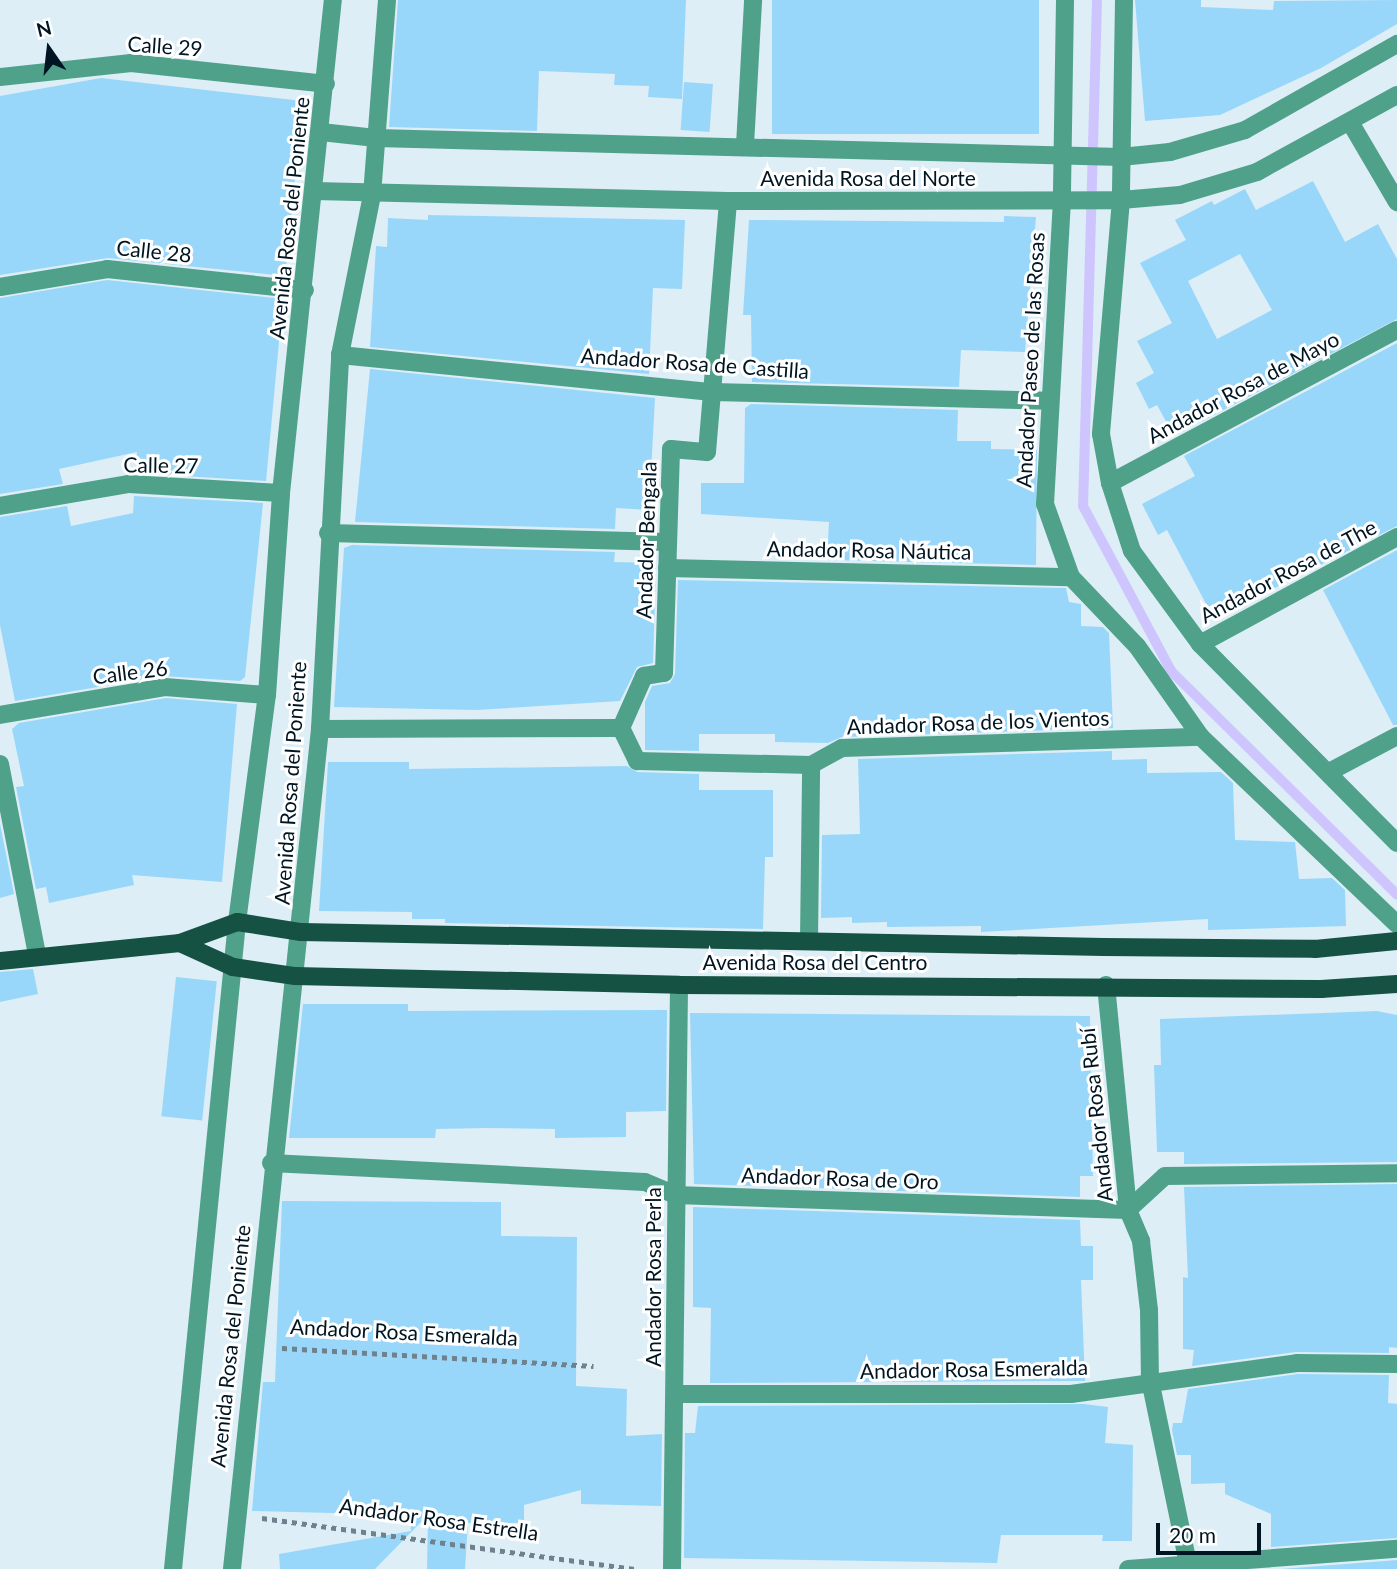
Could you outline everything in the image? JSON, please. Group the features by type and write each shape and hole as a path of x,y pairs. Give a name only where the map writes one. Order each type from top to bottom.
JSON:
{"main road":[{"name":"Avenida Rosa del Centro","path":"237,922 301,932 1315,949 1397,941"},
{"path":"0,961 37,955 180,943 237,922"},
{"name":"Avenida Rosa del Centro","path":"180,943 233,967 295,976 679,985 1105,985 1321,989 1397,984"}],"street":[{"name":"Avenida Rosa del Poniente","path":"173,1569 237,922 267,695 281,493 305,290 333,0"},
{"name":"Avenida Rosa del Poniente","path":"232,1569 271,1163 301,932 320,729 328,533 340,355 372,195 387,0"},
{"path":"745,145 753,0"},
{"name":"Andador Paseo de las Rosas","path":"1065,0 1071,155 1049,401 1045,504 1071,577 1137,646 1201,737 1397,924"},
{"path":"1124,0 1101,434 1110,483 1132,551 1200,644 1397,843"},
{"name":"Avenida Rosa del Norte","path":"321,132 376,138 745,145 1116,157 1170,152 1245,130 1397,44"},
{"name":"Calle 29","path":"0,77 131,63 326,84"},
{"name":"Avenida Rosa del Norte","path":"315,191 372,195 728,201 1113,201 1180,195 1257,172 1397,95"},
{"path":"1350,122 1397,202"},
{"name":"Andador Bengala","path":"621,728 644,676 664,673 671,449 707,452 728,201"},
{"name":"Calle 28","path":"0,287 107,269 305,290"},
{"name":"Andador Rosa de Mayo","path":"1110,483 1397,330"},
{"name":"Andador Rosa de Castilla","path":"340,355 712,392 1049,401"},
{"name":"Calle 27","path":"0,506 129,484 281,493"},
{"path":"328,533 668,542"},
{"name":"Andador Rosa de The","path":"1200,644 1397,537"},
{"name":"Andador Rosa Náutica","path":"667,568 1071,577"},
{"name":"Calle 26","path":"0,715 165,687 267,695"},
{"path":"320,729 621,728 637,761 811,765 809,940"},
{"path":"1329,772 1397,736"},
{"name":"Andador Rosa de los Vientos","path":"811,765 842,748 1201,737"},
{"path":"0,764 37,955"},
{"name":"Andador Rosa Perla","path":"672,1569 679,985"},
{"name":"Andador Rosa Rubí","path":"1105,985 1128,1210 1142,1241 1150,1380 1189,1567"},
{"name":"Andador Rosa de Oro","path":"271,1163 645,1182 675,1195 1128,1210"},
{"path":"1128,1210 1165,1176 1397,1173"},
{"name":"Andador Rosa Esmeralda","path":"676,1394 1071,1394 1150,1380 1297,1363 1397,1364"},
{"path":"1128,1569 1189,1567 1397,1549"}],"path":[{"name":"Andador Rosa Esmeralda","path":"253,1346 593,1366"},
{"name":"Andador Rosa Estrella","path":"237,1515 635,1569"}],"building":[{"path":"398,0 686,0 682,99 648,97 649,86 614,85 615,74 539,71 537,131 389,127"},
{"path":"772,0 1039,0 1039,134 772,134"},
{"path":"1135,0 1201,0 1201,7 1273,10 1274,1 1397,0 1397,24 1321,68 1220,115 1145,121"},
{"path":"101,78 303,101 285,276 108,258 0,275 0,96"},
{"path":"684,82 713,84 710,132 681,130"},
{"path":"1313,181 1345,242 1378,224 1397,259 1397,319 1174,436 1157,405 1149,409 1136,383 1154,373 1137,341 1172,323 1140,263 1186,240 1175,220 1212,201 1214,205 1245,189 1256,210","holes":["1240,254 1272,310 1217,339 1188,281"]},
{"path":"428,215 685,220 682,289 653,288 649,374 370,347 376,246 387,247 388,218 428,220"},
{"path":"1004,216 1036,217 1025,352 961,350 959,387 752,382 751,315 743,315 749,220 1004,222"},
{"path":"107,280 283,299 266,481 135,473 137,452 59,469 63,484 0,494 0,298"},
{"path":"1397,343 1397,526 1214,619 1167,530 1158,535 1142,504 1195,476 1184,456"},
{"path":"370,369 655,398 649,510 616,508 615,529 355,522"},
{"path":"751,404 958,410 957,441 991,441 991,449 1037,450 1036,565 827,560 829,522 701,514 701,483 744,483 745,408"},
{"path":"134,496 263,503 245,677 240,681 163,676 15,701 0,625 0,517 67,506 71,526 133,513"},
{"path":"352,545 615,552 614,562 656,563 653,663 637,667 620,701 476,710 334,707 344,548"},
{"path":"1397,550 1397,725 1393,725 1323,590"},
{"path":"678,580 1066,588 1069,602 1081,604 1081,626 1103,627 1109,633 1113,728 842,737 828,743 775,742 775,734 699,734 699,751 645,750 645,702 652,686 670,683 675,674"},
{"path":"166,698 237,704 222,882 132,875 134,885 49,903 46,887 36,889 16,787 24,786 12,729 19,723"},
{"path":"1112,751 1112,760 1147,759 1147,773 1221,772 1233,783 1235,840 1295,842 1299,879 1332,878 1345,890 1346,926 1208,930 1208,919 981,932 981,926 887,927 887,922 852,923 852,917 821,918 822,835 860,834 858,759"},
{"path":"328,762 409,762 409,769 627,766 637,772 699,774 699,790 773,790 773,857 765,857 763,929 445,923 445,919 412,919 412,912 319,911"},
{"path":"0,824 14,894 0,898"},
{"path":"33,969 38,994 0,1002 0,972"},
{"path":"176,977 217,981 202,1121 161,1116"},
{"path":"303,1004 408,1004 408,1011 667,1010 666,1111 626,1112 626,1137 555,1138 555,1129 485,1128 436,1129 435,1138 289,1138"},
{"path":"1377,1011 1397,1015 1397,1162 1184,1164 1184,1152 1157,1152 1154,1065 1161,1065 1160,1019"},
{"path":"690,1013 1090,1016 1093,1176 1080,1176 1080,1197 694,1184"},
{"path":"1397,1184 1397,1348 1389,1347 1389,1353 1296,1352 1192,1366 1194,1350 1183,1349 1183,1277 1188,1278 1184,1187"},
{"path":"282,1201 501,1202 501,1236 577,1237 576,1386 627,1389 626,1436 662,1434 661,1506 581,1504 581,1490 524,1505 524,1523 468,1523 465,1569 427,1569 428,1515 375,1569 280,1569 279,1554 411,1531 410,1515 252,1511 263,1382 275,1382"},
{"path":"693,1207 1080,1220 1081,1246 1093,1246 1093,1280 1081,1280 1085,1381 710,1383 711,1308 693,1307"},
{"path":"1298,1374 1389,1375 1388,1403 1397,1404 1397,1538 1271,1547 1271,1514 1225,1494 1225,1483 1191,1484 1191,1455 1177,1455 1172,1430 1173,1423 1182,1423 1188,1389"},
{"path":"1084,1404 1108,1407 1105,1443 1133,1445 1132,1541 1102,1541 1103,1535 1001,1535 997,1563 684,1558 685,1433 695,1433 698,1406"},
{"path":"1397,1560 1397,1569 1281,1569"}],"waterway":[{"path":"1097,0 1083,506 1171,671 1397,895"}]}
